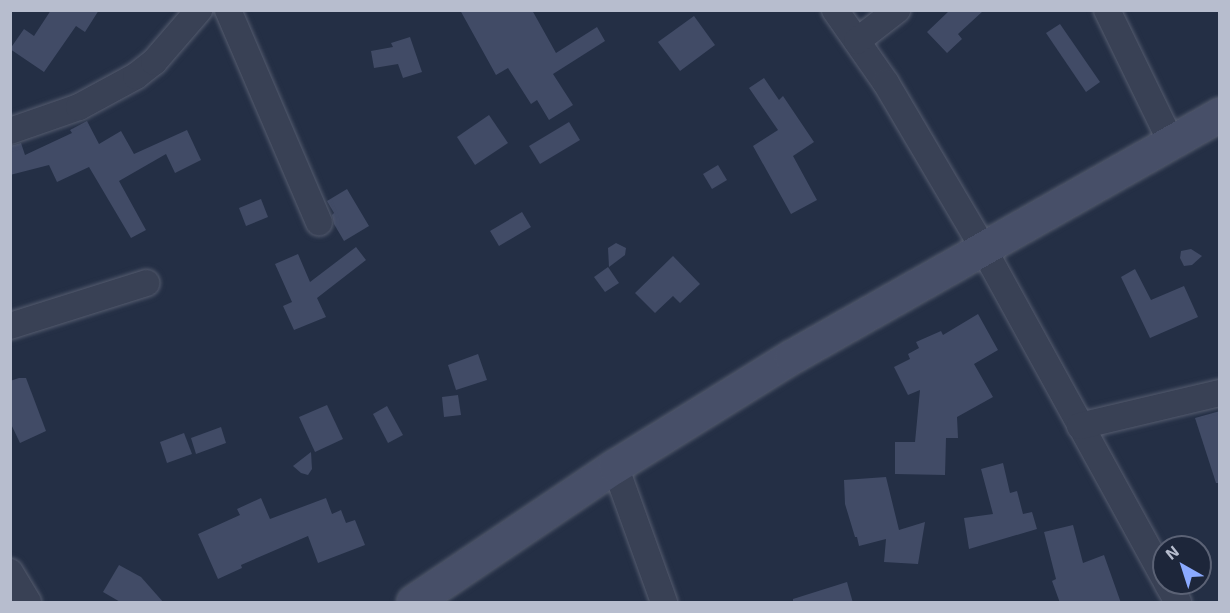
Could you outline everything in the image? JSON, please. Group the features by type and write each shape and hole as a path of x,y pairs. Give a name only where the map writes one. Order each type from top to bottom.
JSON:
{"street":[{"path":"10,131 79,106 136,76 154,62 199,10"},
{"path":"228,10 319,222"},
{"path":"835,10 886,83 983,248 1152,555"},
{"path":"857,41 897,10"},
{"path":"1107,10 1171,142"},
{"path":"413,603 615,466 791,357 1220,114"},
{"path":"10,326 146,283"},
{"path":"1080,426 1220,393"},
{"path":"615,466 664,603"},
{"path":"10,572 28,603"}],"building":[{"path":"51,10 99,10 85,32 76,26 44,72 10,49 24,29 34,36"},
{"path":"460,10 532,10 556,53 597,27 605,41 553,74 573,105 549,120 537,100 531,104 508,68 496,75"},
{"path":"949,11 983,11 958,34 962,39 947,53 927,32"},
{"path":"694,16 715,45 680,71 658,42"},
{"path":"1060,24 1100,82 1086,92 1046,33"},
{"path":"410,37 422,72 403,78 398,64 374,68 371,51 393,47 391,43"},
{"path":"764,78 779,100 783,96 814,142 793,156 817,200 791,214 753,146 778,130 749,88"},
{"path":"489,115 508,143 475,165 457,137"},
{"path":"87,121 99,144 121,131 134,154 187,130 201,160 175,173 166,154 119,181 146,230 131,238 89,167 57,182 49,165 10,175 10,146 21,143 25,155 72,133 70,130"},
{"path":"569,122 580,140 540,164 529,146"},
{"path":"718,165 727,180 712,189 703,174"},
{"path":"347,189 369,226 344,241 334,224 332,215 334,213 327,201"},
{"path":"261,199 268,217 246,226 239,208"},
{"path":"522,212 531,227 499,246 490,231"},
{"path":"616,243 626,248 625,255 609,267 608,248"},
{"path":"356,247 366,260 317,298 326,317 294,330 283,306 292,302 275,264 298,254 310,282"},
{"path":"1191,249 1202,256 1192,265 1184,266 1180,258 1181,251"},
{"path":"673,256 700,284 680,303 673,296 655,313 635,293"},
{"path":"608,267 619,283 605,292 594,277"},
{"path":"1135,269 1151,300 1184,286 1198,317 1150,338 1121,277"},
{"path":"978,314 998,350 974,364 993,397 957,417 958,438 946,438 945,475 895,474 895,442 915,442 920,390 908,395 894,367 910,359 908,354 919,348 916,342 941,331 943,335"},
{"path":"478,354 487,380 456,390 448,365"},
{"path":"26,378 46,431 20,443 10,422 10,381"},
{"path":"458,395 461,415 444,417 442,397"},
{"path":"327,405 343,439 315,452 299,417"},
{"path":"387,406 403,435 388,443 373,414"},
{"path":"1220,411 1220,483 1216,483 1195,418"},
{"path":"221,427 226,443 196,454 191,438"},
{"path":"184,433 192,454 167,463 160,442"},
{"path":"311,452 312,469 308,475 301,473 293,466"},
{"path":"1003,463 1010,493 1017,491 1023,514 1032,512 1037,529 969,549 964,518 993,514 981,469"},
{"path":"886,477 899,530 925,522 918,564 884,562 886,539 859,546 857,537 855,537 845,504 844,480"},
{"path":"261,498 270,519 326,498 332,514 341,510 346,523 355,520 365,545 318,563 308,536 241,565 242,568 218,579 198,534 240,515 237,509"},
{"path":"1073,525 1083,563 1104,555 1121,603 1060,603 1052,581 1056,579 1044,532"},
{"path":"119,565 141,577 164,603 122,603 103,592"},
{"path":"847,582 853,603 793,603 793,599"}]}
